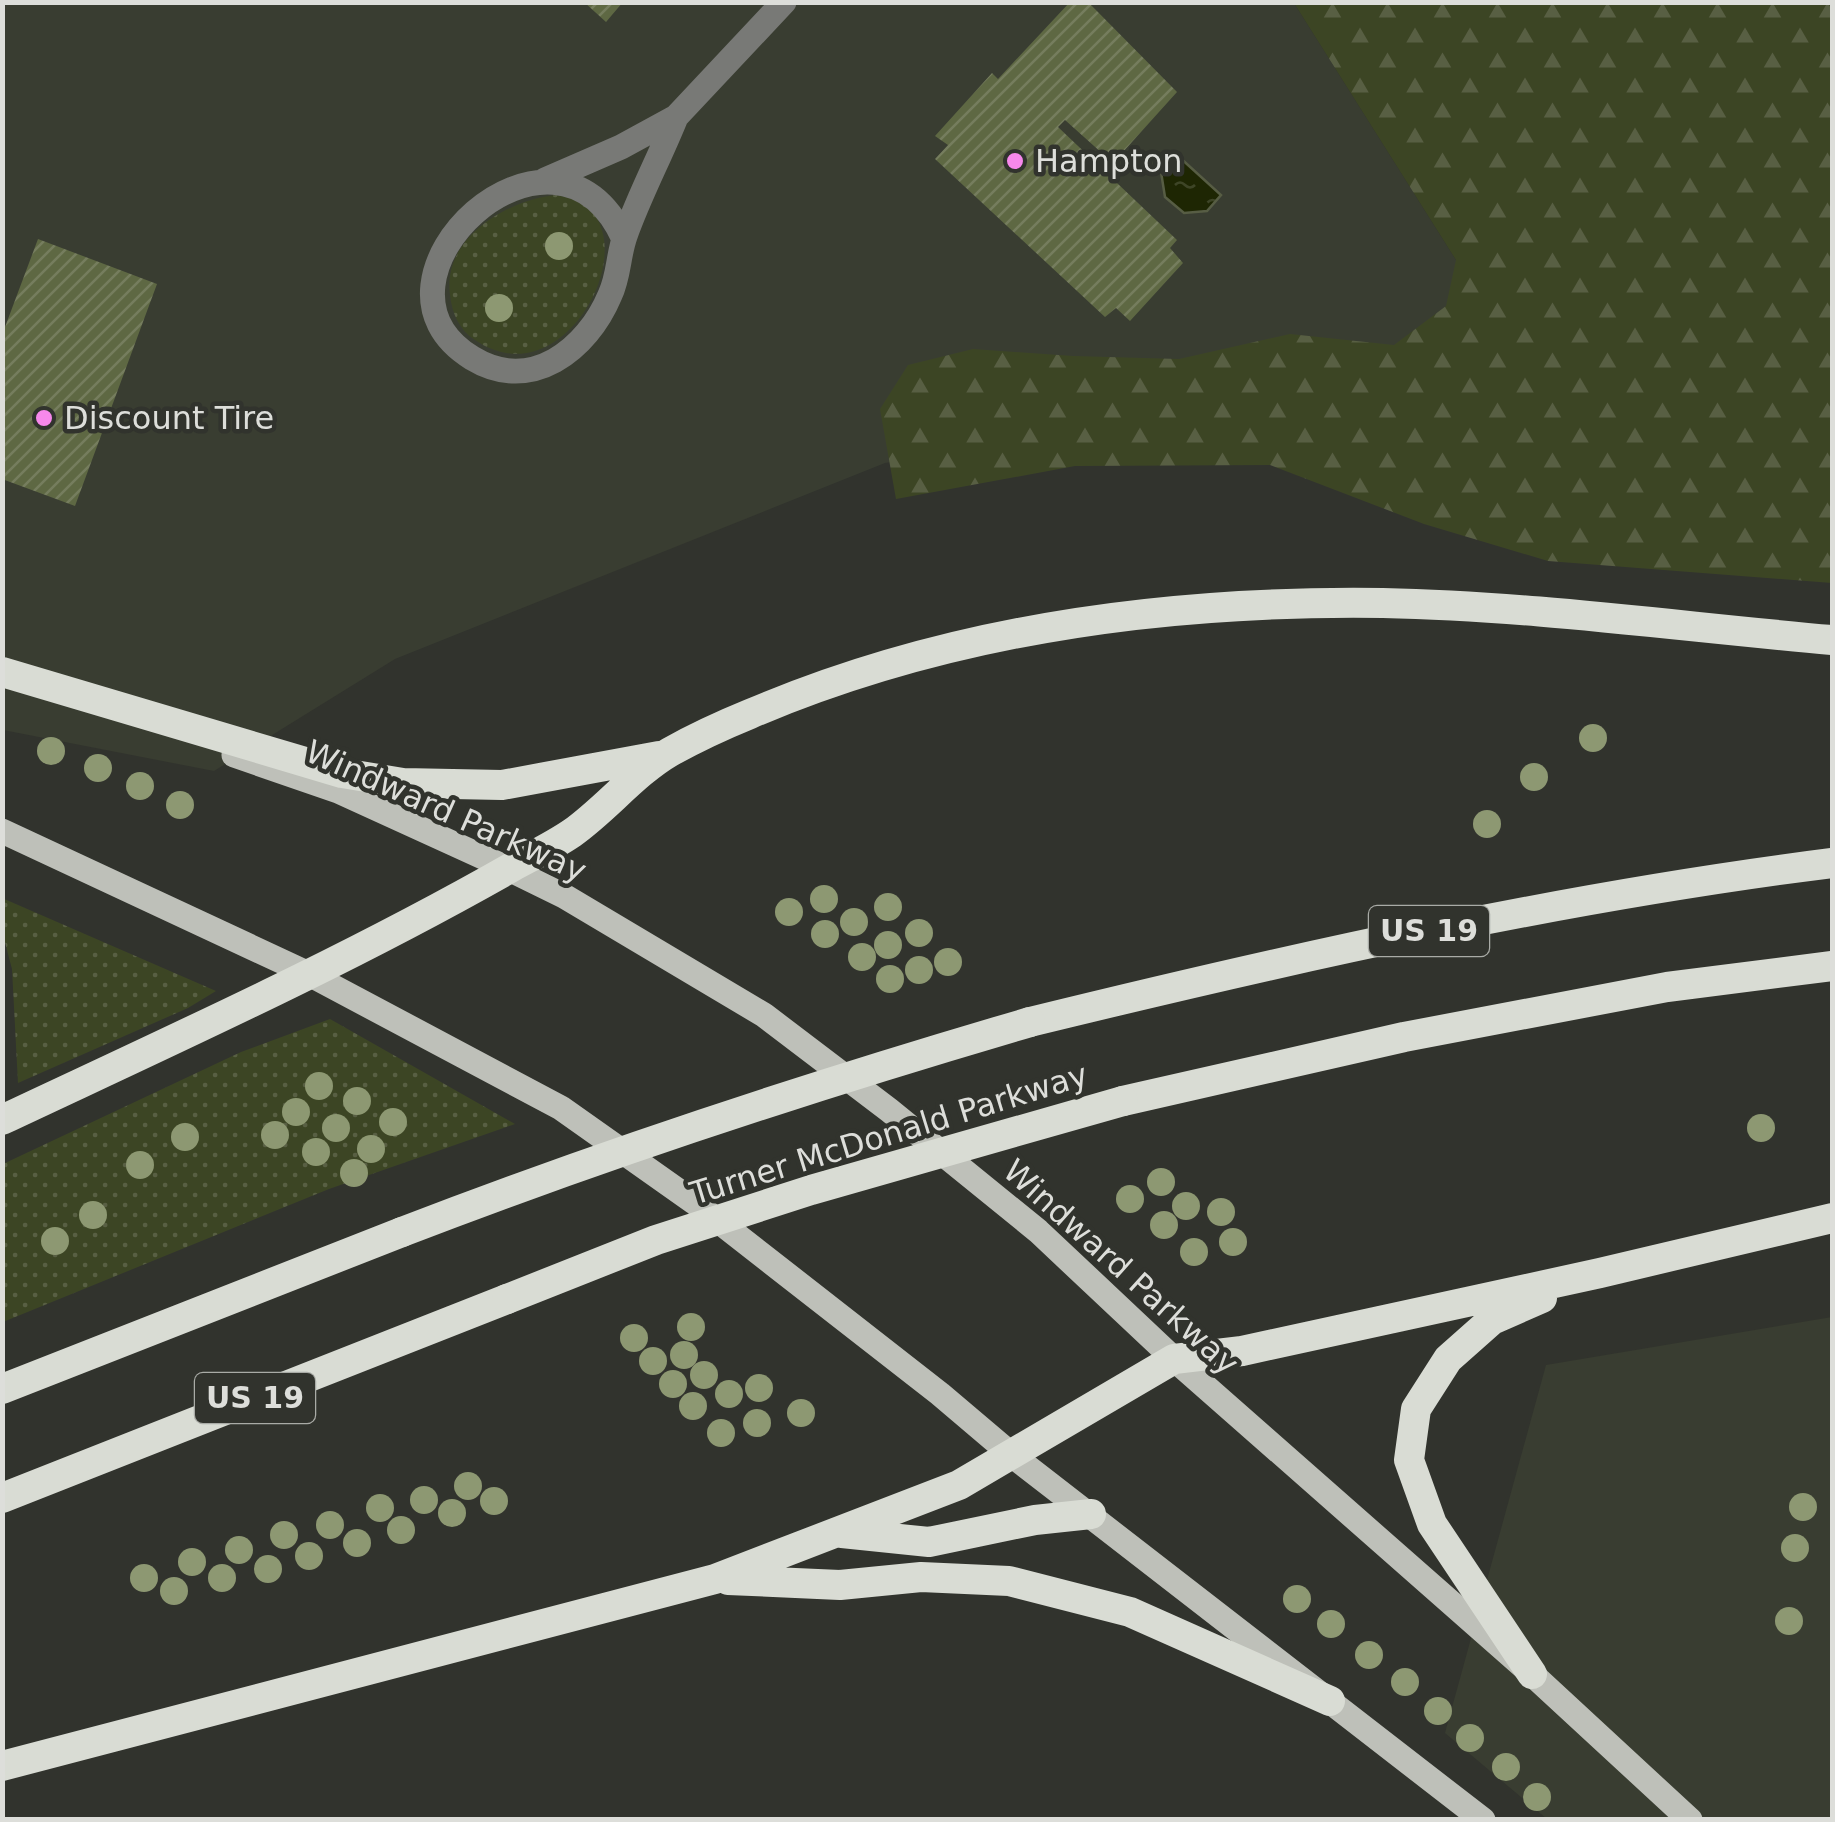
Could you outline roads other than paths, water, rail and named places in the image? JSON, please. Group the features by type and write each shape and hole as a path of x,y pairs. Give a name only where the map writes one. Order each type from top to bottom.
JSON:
{"highway":[{"path":"2,673 342,773 403,783 502,784 667,754 783,701 917,656 1010,634 1202,607 1405,604 1543,612 1832,640"},
{"path":"2,1120 311,974 509,869 573,832 667,754"},
{"name":"Turner McDonald Parkway","path":"2,1389 554,1173 712,1119 1030,1022 1341,948 1568,904 1832,863"},
{"name":"Turner McDonald Parkway","path":"2,1498 656,1240 794,1196 1123,1101 1441,1030 1667,988 1832,966"},
{"path":"2,1766 715,1579 959,1485 1174,1358 1242,1351 1832,1218"},
{"path":"1532,1674 1432,1524 1410,1460 1416,1410 1448,1359 1492,1320 1600,1273"},
{"path":"834,1532 929,1542 1035,1520 1091,1514"},
{"path":"715,1579 840,1585 921,1576 1009,1580 1130,1612 1330,1701"}],"main road":[{"name":"Windward Parkway","path":"2,673 338,791 564,896 764,1015 1038,1231 1174,1358 1532,1674 1690,1820"},
{"path":"2,832 311,974 561,1108 694,1202 940,1394 1013,1456 1483,1820"}],"street":[{"path":"676,117 624,239 620,271 598,320 579,344 555,364 528,372 499,370 451,344 439,324 433,301 435,266 448,240 468,218 494,199 621,147 676,117 784,2"},
{"path":"545,180 588,191 614,216 624,239"}],"water":[{"path":"1177,155 1221,195 1207,211 1184,213 1165,197 1161,172"}],"place":[{"name":"Hampton","path":"1015,161"},
{"name":"Discount Tire","path":"44,418"}]}
